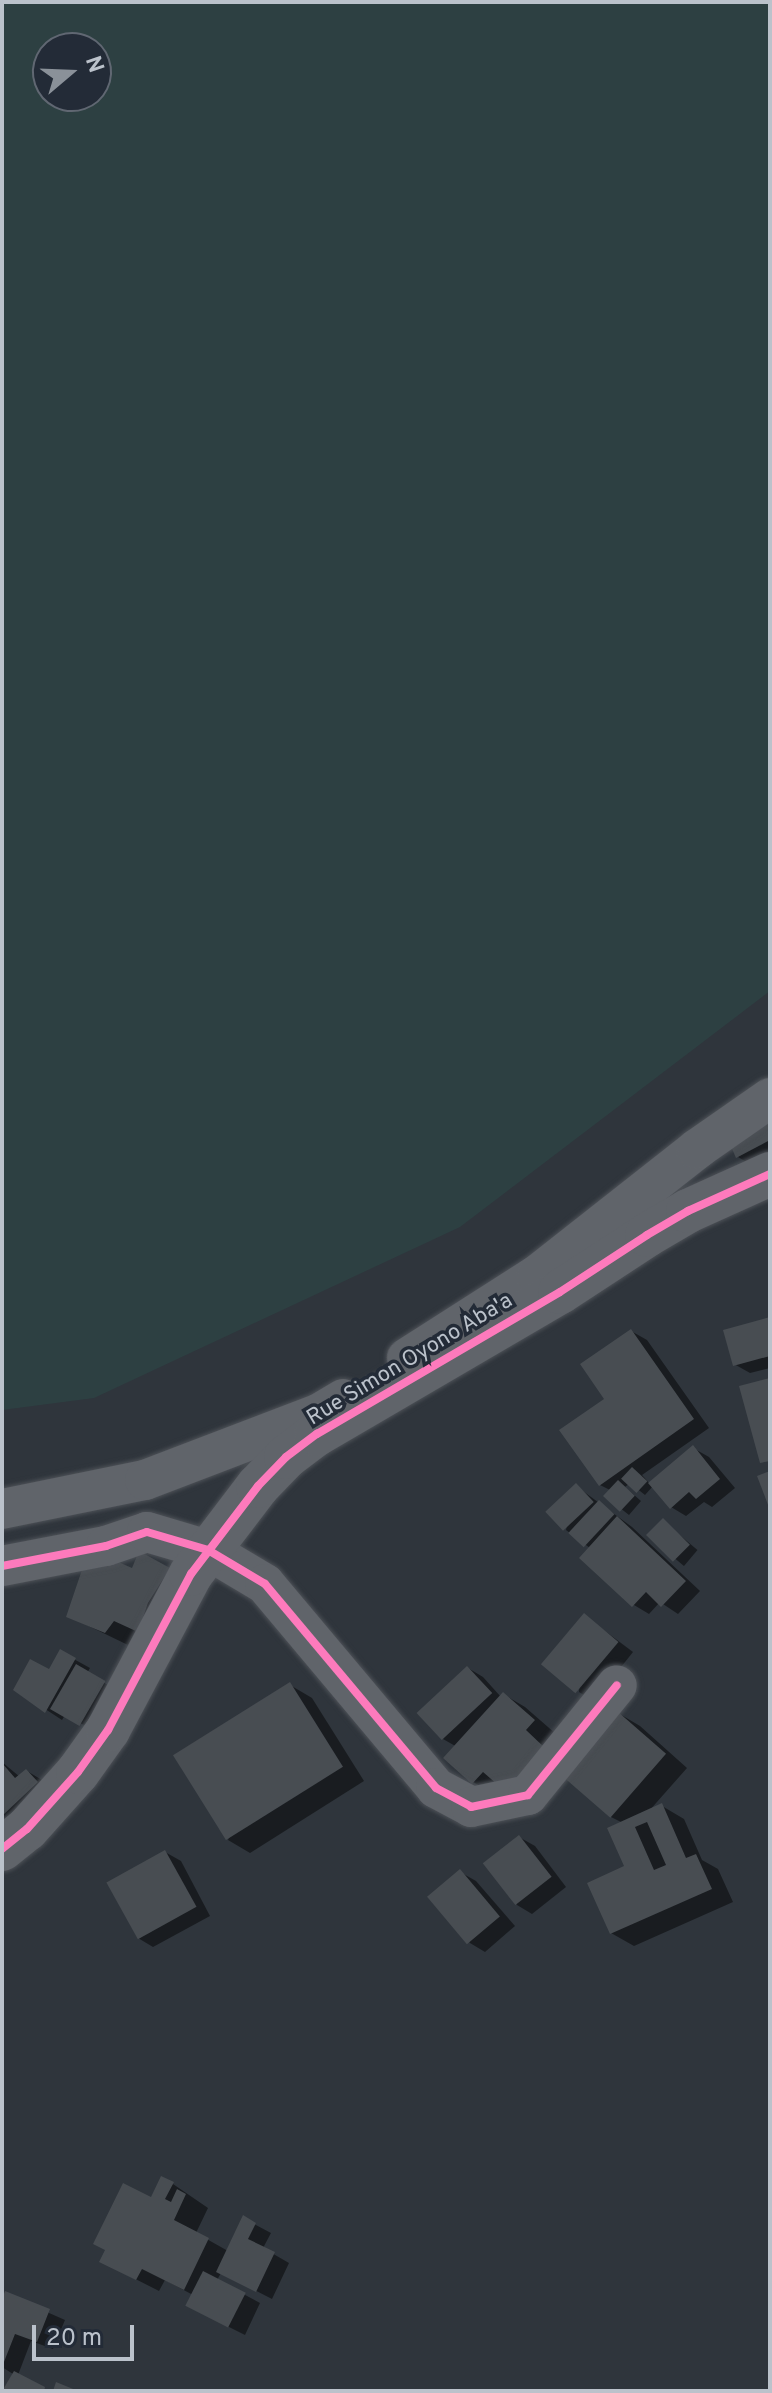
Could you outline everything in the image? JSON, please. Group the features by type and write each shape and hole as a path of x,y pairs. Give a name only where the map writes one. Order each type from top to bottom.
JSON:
{"street":[{"path":"2,1509 145,1480 320,1413 537,1275 697,1149 770,1098"},
{"name":"Rue Simon Oyono Aba'a","path":"2,1849 27,1829 78,1772 108,1730 176,1600 208,1550 258,1486 286,1457 317,1434 560,1292 674,1219 769,1176"},
{"path":"2,1566 106,1546 147,1532 208,1550 265,1584 436,1788 471,1807 528,1795 617,1685"}],"shaded area":[{"path":"2,2 770,2 770,991 460,1227 94,1398 2,1410"}],"building":[{"path":"770,1108 770,1140 736,1158 727,1137"},
{"path":"770,1317 770,1356 733,1366 723,1330"},
{"path":"631,1329 694,1419 599,1486 559,1430 604,1399 580,1364"},
{"path":"770,1378 770,1461 760,1463 739,1386"},
{"path":"693,1445 720,1479 696,1499 689,1492 670,1509 648,1483"},
{"path":"632,1467 647,1481 636,1493 621,1479"},
{"path":"770,1471 770,1510 757,1476"},
{"path":"618,1480 635,1496 620,1512 603,1496"},
{"path":"576,1483 594,1502 563,1531 545,1512"},
{"path":"599,1500 614,1514 584,1547 568,1533"},
{"path":"617,1516 686,1581 661,1607 646,1592 632,1607 579,1558"},
{"path":"663,1518 690,1545 673,1562 646,1535"},
{"path":"89,1549 132,1568 139,1551 170,1568 148,1603 138,1632 114,1621 105,1633 66,1617"},
{"path":"584,1613 618,1642 575,1693 541,1664"},
{"path":"60,1649 76,1658 45,1713 13,1690 30,1659 49,1669"},
{"path":"76,1664 105,1681 79,1726 50,1709"},
{"path":"467,1666 492,1693 442,1740 417,1713"},
{"path":"290,1682 343,1767 226,1840 173,1755"},
{"path":"503,1692 535,1720 526,1730 545,1748 506,1792 483,1772 472,1784 443,1758"},
{"path":"617,1711 666,1754 610,1818 561,1775"},
{"path":"2,1763 15,1778 26,1769 38,1782 2,1816"},
{"path":"662,1803 686,1858 696,1854 712,1889 610,1934 587,1883 624,1866 607,1828","holes":["647,1822 666,1865 654,1870 635,1827"]},
{"path":"519,1835 552,1877 515,1905 483,1863"},
{"path":"165,1850 197,1907 138,1939 106,1882"},
{"path":"460,1869 500,1916 467,1944 427,1897"},
{"path":"161,2176 174,2182 165,2199 171,2202 177,2189 186,2194 174,2220 209,2238 184,2290 142,2269 136,2280 99,2262 105,2250 93,2244 123,2183 151,2197"},
{"path":"243,2215 256,2223 248,2239 275,2252 256,2292 216,2272"},
{"path":"203,2271 246,2293 228,2328 185,2306"},
{"path":"5,2291 50,2309 37,2342 15,2334 2,2367 2,2299"},
{"path":"14,2371 45,2387 44,2391 2,2391"},
{"path":"56,2382 78,2391 53,2391"}],"cycle path":[{"path":"2,1849 27,1829 78,1772 108,1730 191,1574 258,1486 286,1457 317,1434 560,1292 688,1211 770,1174"},
{"path":"2,1566 106,1546 147,1532 208,1550 265,1584 436,1788 471,1807 528,1795 617,1685"}]}
